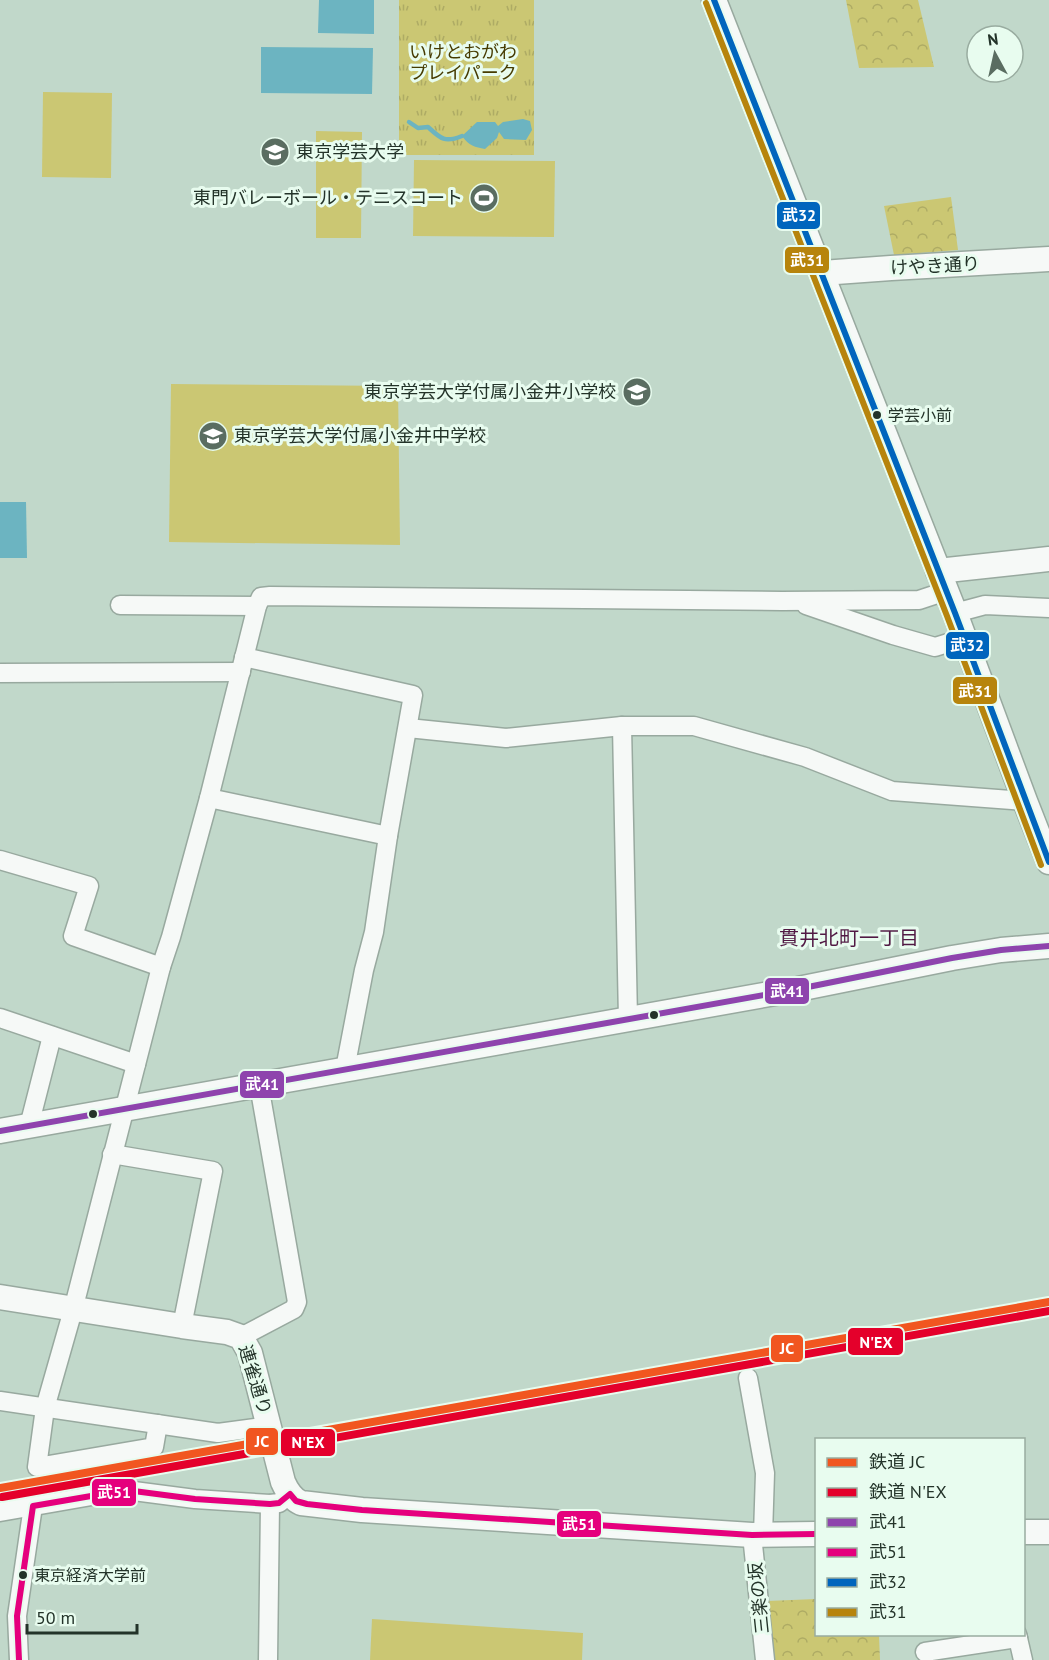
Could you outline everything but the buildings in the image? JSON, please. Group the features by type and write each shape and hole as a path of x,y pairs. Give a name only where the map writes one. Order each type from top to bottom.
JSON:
{"main road":[{"path":"714,0 955,613 1049,862"},
{"name":"けやき通り","path":"822,273 1049,259"},
{"path":"942,581 1049,559"},
{"path":"0,1131 798,989 952,958 1001,950 1049,946"},
{"name":"連雀通り","path":"0,1297 227,1332 241,1337 249,1349 283,1482 280,1499"},
{"path":"280,1499 312,1505 758,1535 815,1534"},
{"path":"1025,1532 1049,1532"}],"street":[{"path":"158,1424 154,1447 37,1467 45,1408 208,798 256,606 261,597 919,600 942,581"},
{"path":"793,601 934,647 964,638"},
{"path":"120,605 256,606"},
{"path":"955,613 985,605 1049,608"},
{"path":"0,673 86,674 242,665 413,695 388,836 374,933 364,970 345,1069"},
{"path":"408,728 506,738 622,726 694,726 806,757 892,791 1025,801"},
{"path":"622,726 628,1019"},
{"path":"208,798 388,836"},
{"path":"0,860 89,886 73,936 161,967"},
{"path":"0,1018 136,1064"},
{"path":"28,1126 52,1036"},
{"path":"241,1337 285,1315 294,1309 297,1302 259,1085"},
{"path":"112,1154 213,1171 182,1326"},
{"name":"三楽の坂","path":"748,1378 765,1473 758,1535 765,1660"},
{"path":"0,1401 218,1433 269,1426"},
{"path":"0,1512 126,1490 195,1499 280,1499 268,1660"},
{"path":"19,1660 17,1616 33,1506"},
{"path":"925,1649 1017,1636 1023,1660"}],"green space":[{"name":"いけとおがわ プレイパーク","path":"399,0 534,0 534,155 399,155"},
{"path":"846,0 918,0 934,67 859,68"},
{"path":"43,92 112,93 111,178 42,177"},
{"path":"316,131 362,132 361,238 316,238"},
{"name":"東門バレーボール・テニスコート","path":"414,160 555,161 554,237 413,236"},
{"path":"951,197 958,250 894,255 884,206"},
{"path":"171,384 398,386 400,545 169,542"},
{"path":"815,1599 815,1636 879,1636 880,1660 771,1660 767,1601"},
{"path":"372,1619 583,1633 582,1660 370,1660"}],"water":[{"path":"319,0 374,0 374,34 318,33"},
{"path":"261,47 373,48 372,94 261,93"},
{"path":"523,119 530,121 532,130 526,140 504,139 499,132 497,138 485,149 472,145 462,136 477,122 495,122 498,126 503,122"},
{"path":"0,502 26,502 27,558 0,558"}],"waterway":[{"path":"409,122 418,128 428,127 443,139 462,136"}],"rail line":[{"name":"JC","path":"0,1488 1049,1302"},
{"name":"N'EX","path":"2,1497 1049,1311"}],"transit line":[{"name":"武32","path":"714,0 955,613 1049,862"},
{"name":"武31","path":"706,3 947,616 1041,865"},
{"name":"武41","path":"0,1131 798,989 952,958 1001,950 1049,946"},
{"name":"武51","path":"19,1660 17,1616 33,1506 126,1490 195,1499 270,1504 279,1503 290,1494 296,1501 307,1504 362,1510 752,1535 815,1534"}],"place":[{"name":"東京学芸大学","path":"275,152"},
{"name":"東門バレーボール・テニスコート","path":"484,198"},
{"name":"東京学芸大学付属小金井小学校","path":"637,392"},
{"name":"学芸小前","path":"877,415"},
{"name":"東京学芸大学付属小金井中学校","path":"213,436"},
{"name":"東京経済大学前","path":"23,1575"}],"district":[{"name":"貫井北町一丁目","path":"849,938"}]}
